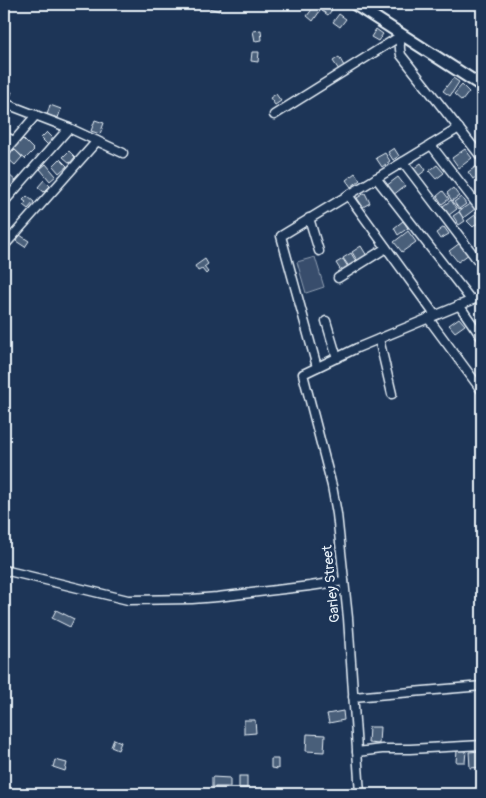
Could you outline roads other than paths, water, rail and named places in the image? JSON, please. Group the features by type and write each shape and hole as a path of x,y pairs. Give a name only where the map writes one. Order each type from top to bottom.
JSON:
{"main road":[{"path":"354,4 482,86"}],"street":[{"path":"274,115 402,35"},
{"path":"402,35 399,48 401,55 482,158"},
{"path":"4,103 68,128 123,153"},
{"path":"4,153 36,115"},
{"path":"4,202 68,128"},
{"path":"459,128 281,236 317,367 378,339 482,296"},
{"path":"4,136 14,141"},
{"path":"4,246 97,141"},
{"path":"431,145 482,210"},
{"path":"403,162 482,266"},
{"path":"376,178 471,300"},
{"path":"348,195 482,391"},
{"path":"309,218 319,251"},
{"path":"338,278 386,248"},
{"path":"459,305 482,338"},
{"path":"326,321 337,358"},
{"path":"378,339 392,394"},
{"name":"Garley Street","path":"317,367 303,374 332,486 337,514 348,618 360,794"},
{"path":"4,570 128,600 217,597 344,581"},
{"path":"353,697 482,686"},
{"path":"357,752 482,744"}]}
